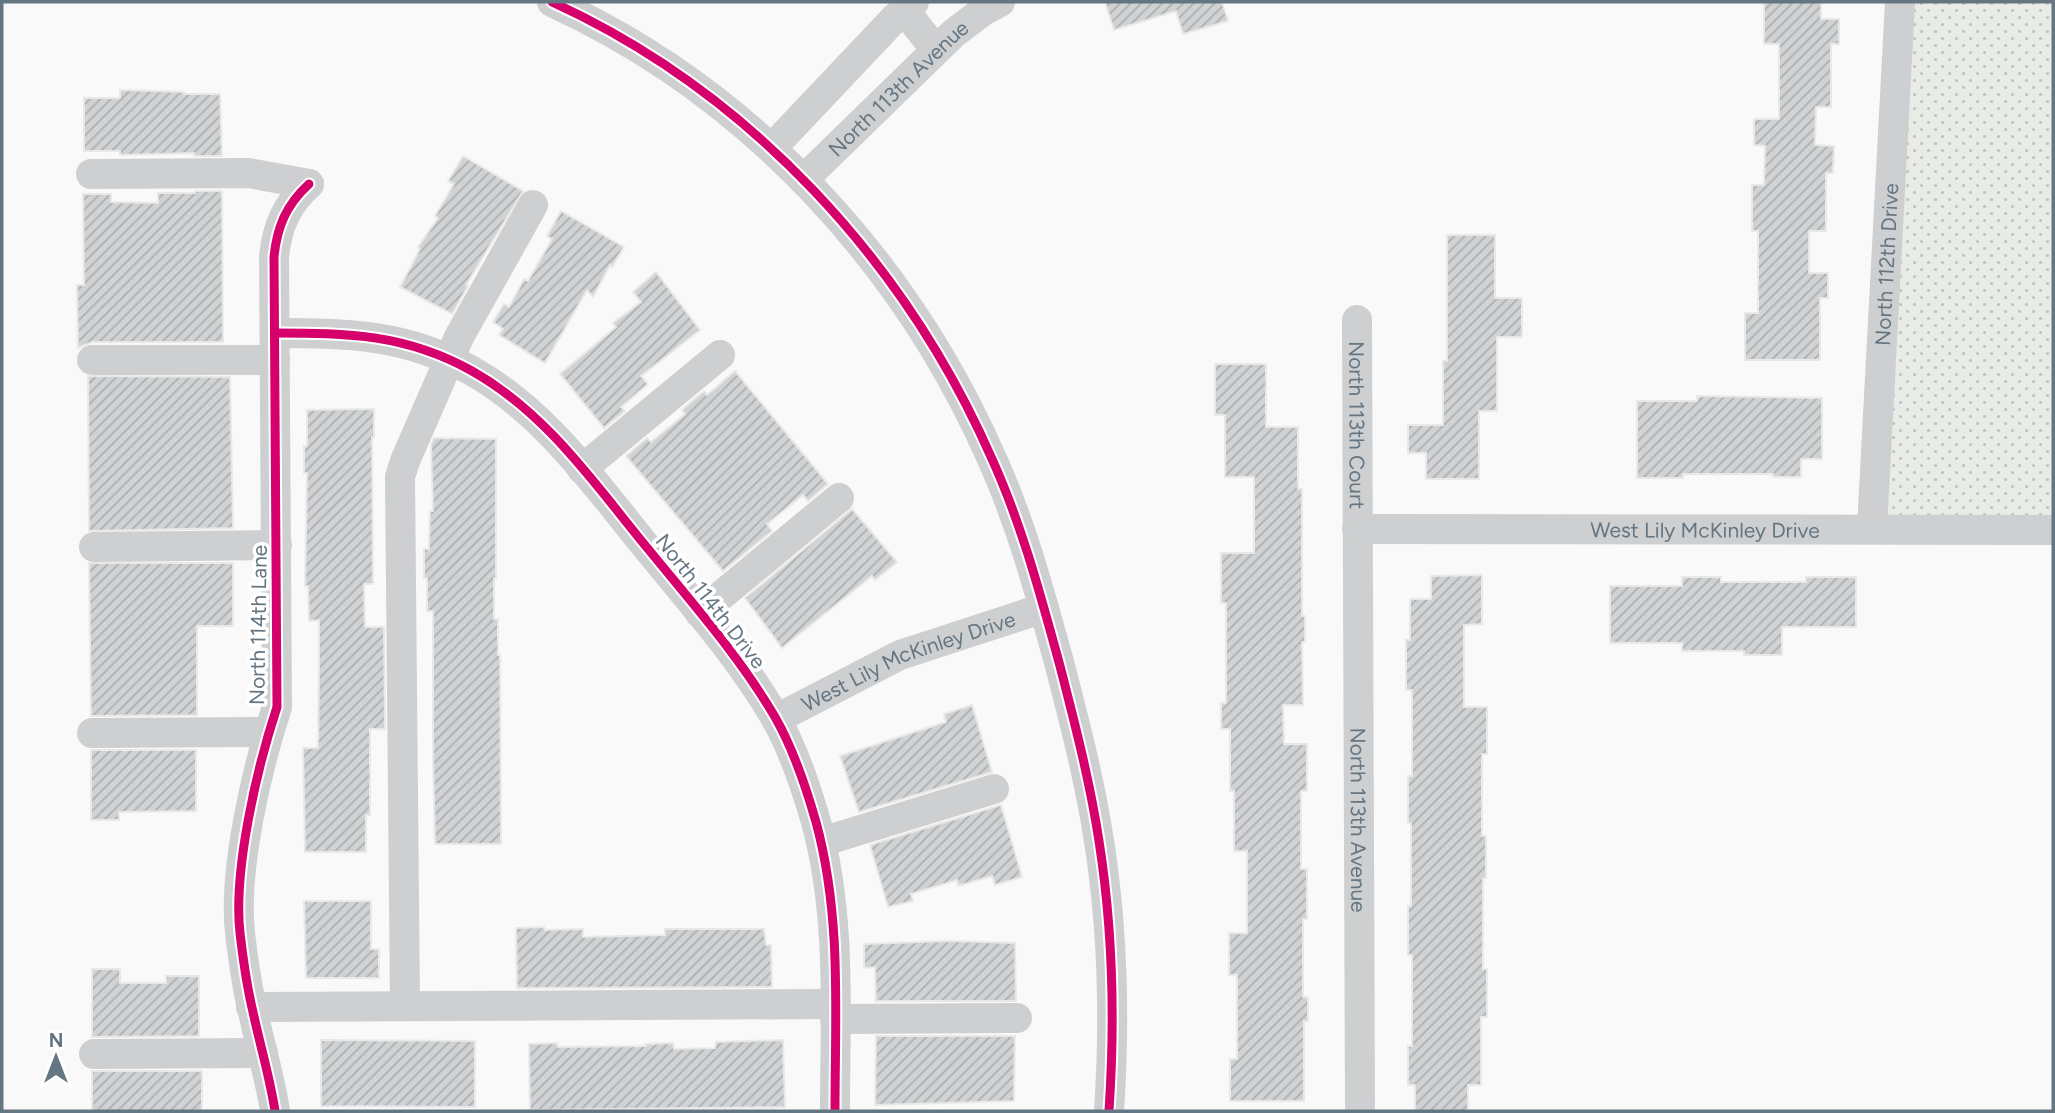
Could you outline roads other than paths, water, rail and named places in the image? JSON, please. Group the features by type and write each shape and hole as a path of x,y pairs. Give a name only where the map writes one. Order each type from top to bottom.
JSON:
{"street":[{"path":"552,2 623,39 668,67 727,110 772,148 837,215 877,265 927,336 951,376 993,461 1011,508 1044,608 1082,752 1099,840 1110,929 1112,1054 1109,1111"},
{"name":"North 112th Drive","path":"1872,528 1900,2"},
{"name":"North 113th Avenue","path":"803,179 936,50 987,5"},
{"path":"772,148 909,6 936,50"},
{"name":"North 114th Lane","path":"91,174 249,173 309,184 295,197 284,214 276,236 277,707 250,812 239,887 240,931 251,1007 275,1111"},
{"path":"405,1006 400,477 459,337 533,205"},
{"name":"North 113th Court","path":"1357,320 1357,529"},
{"name":"North 114th Drive","path":"92,360 275,346 344,333 372,336 415,347 450,360 494,384 547,429 582,468 743,667 776,719 798,766 821,842 831,894 834,924 835,1111"},
{"path":"582,468 720,355"},
{"path":"700,613 839,498"},
{"name":"West Lily McKinley Drive","path":"1357,529 2053,530"},
{"name":"North 113th Avenue","path":"1357,529 1360,1111"},
{"path":"94,547 277,545"},
{"name":"West Lily McKinley Drive","path":"776,719 900,655 1044,608"},
{"path":"92,733 269,732"},
{"path":"821,842 994,789"},
{"path":"251,1007 405,1006 835,1012 1017,1018"},
{"path":"94,1054 263,1053"}]}
